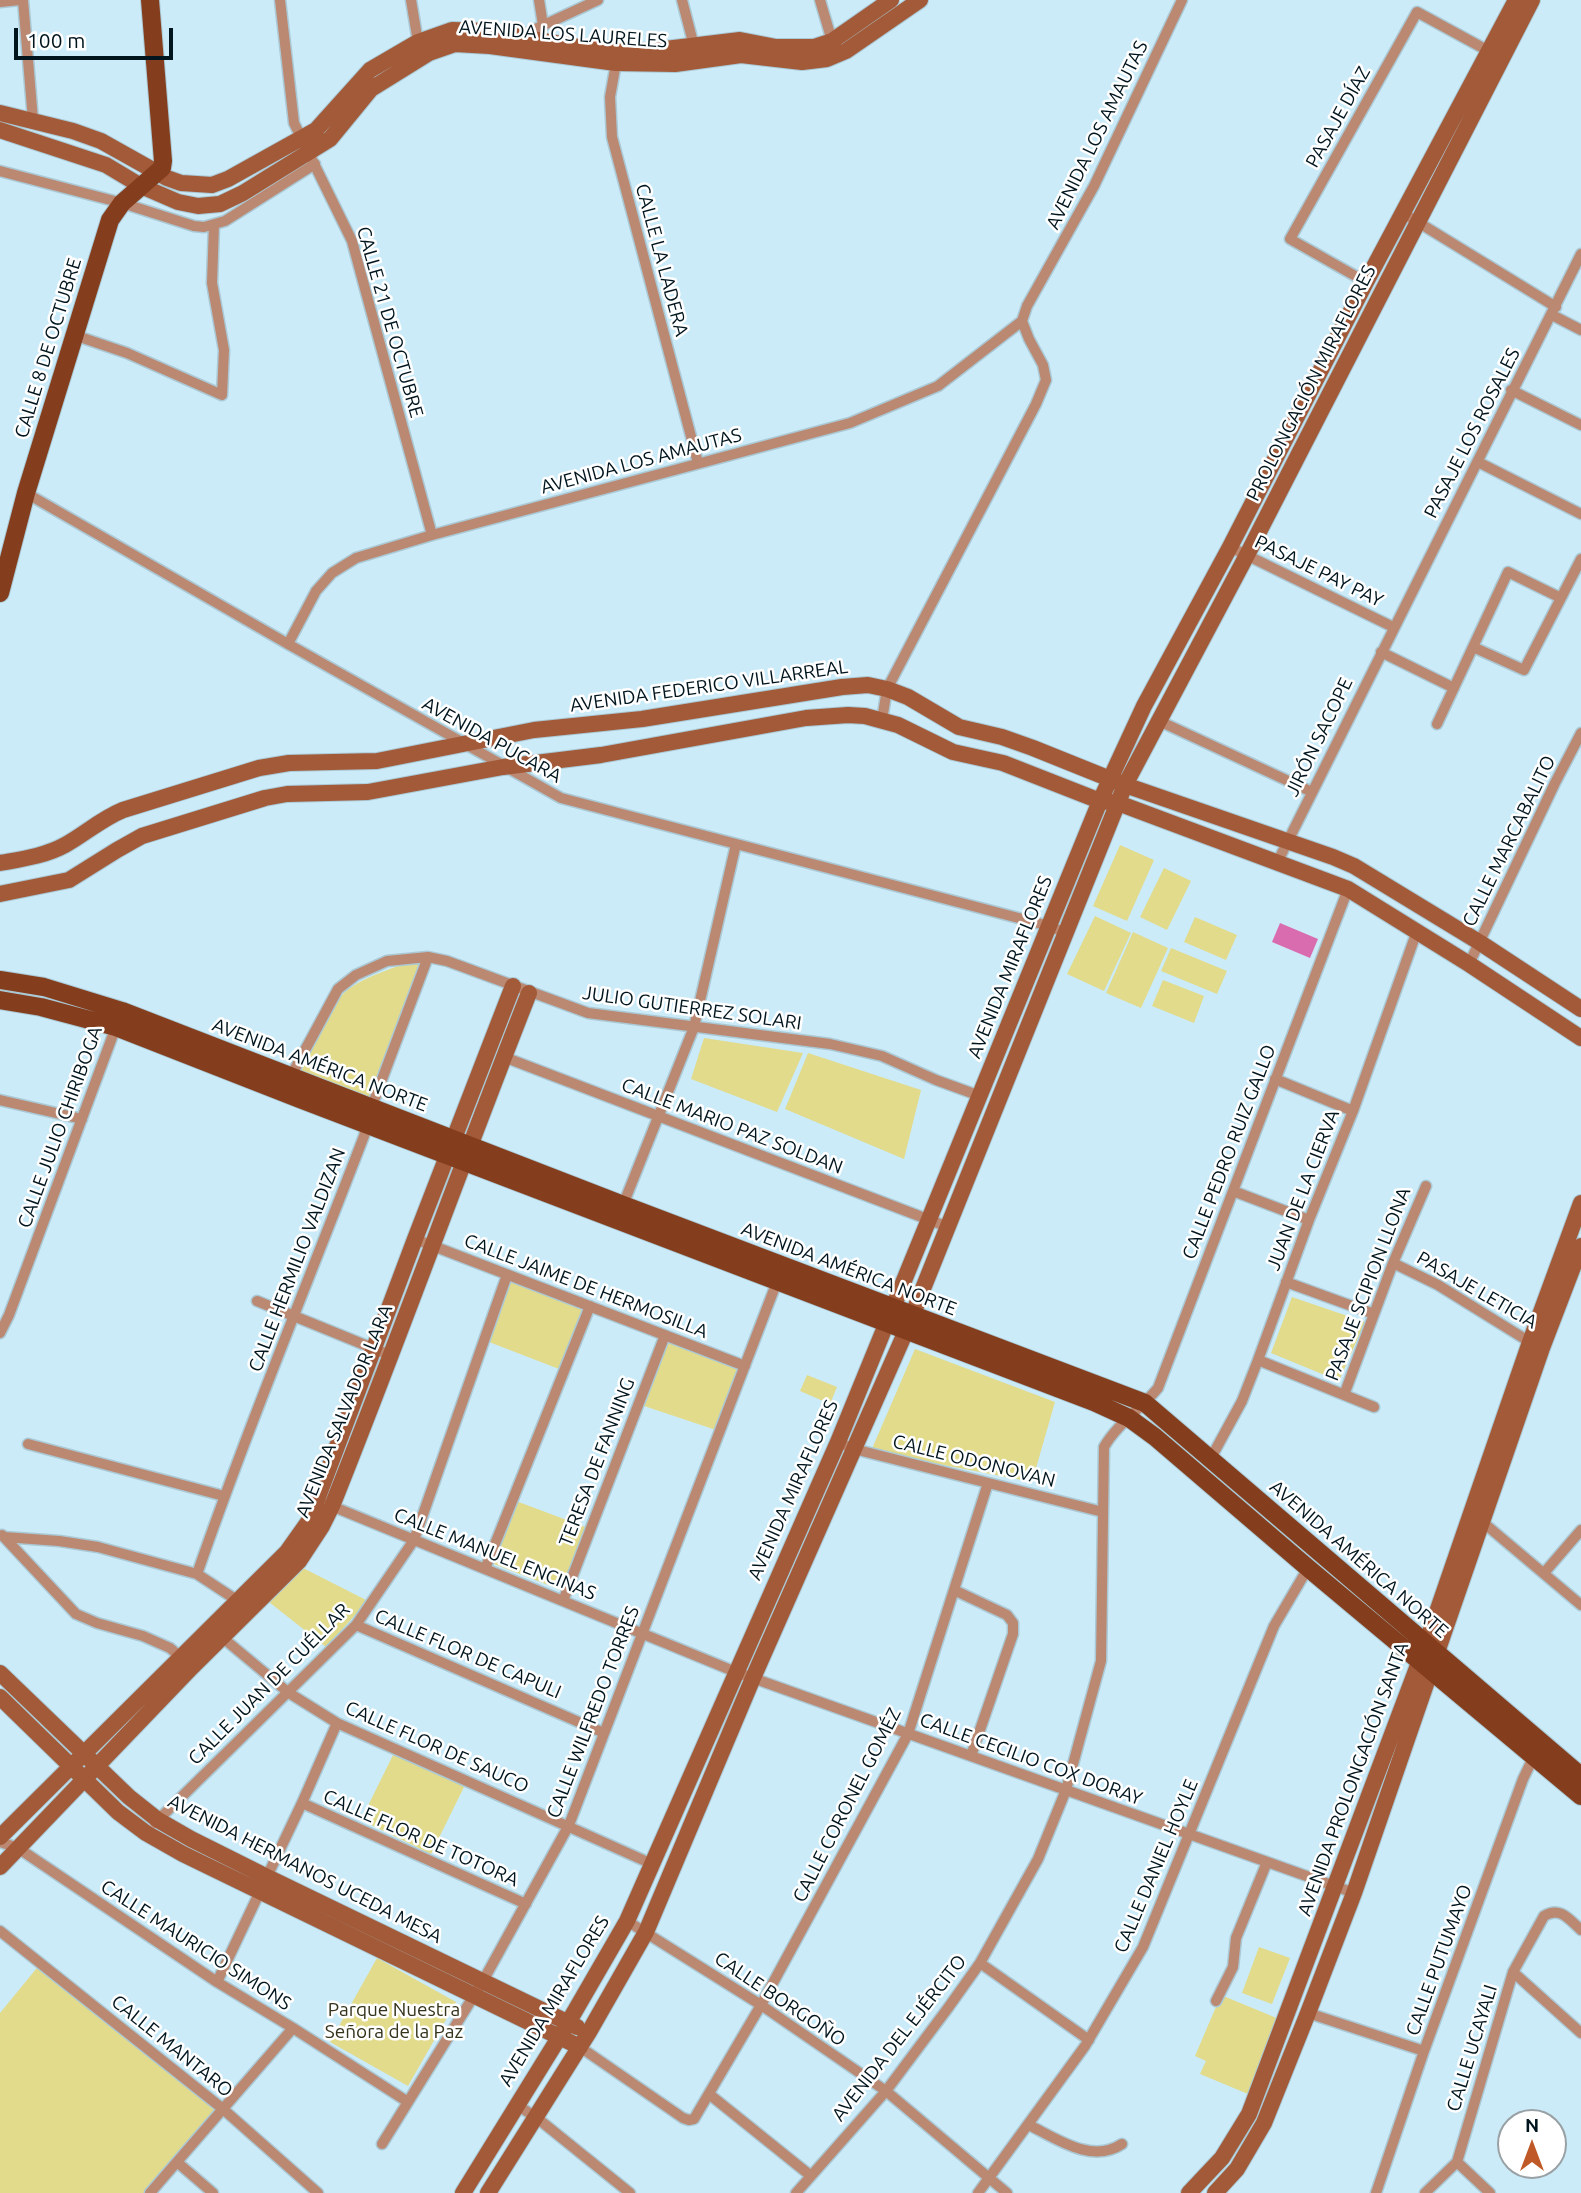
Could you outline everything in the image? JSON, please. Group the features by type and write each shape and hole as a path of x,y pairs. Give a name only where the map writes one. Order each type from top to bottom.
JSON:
{"main road":[{"path":"150,0 163,161 162,168 157,173"},
{"name":"AVENIDA LOS LAURELES","path":"309,152 316,130 370,70 418,42 452,30 485,31 578,47 649,51 740,40 776,47 814,47 832,41 891,0"},
{"name":"AVENIDA LOS LAURELES","path":"0,130 106,166 141,186 178,202 198,206 220,204 330,139 371,89 429,53 455,44 490,46 616,63 675,64 741,55 802,62 827,59 846,51 920,0"},
{"name":"PROLONGACIÓN MIRAFLORES","path":"1118,782 1157,720 1247,555 1410,216 1495,54 1516,0"},
{"name":"PROLONGACIÓN MIRAFLORES","path":"1495,54 1532,0"},
{"name":"AVENIDA LOS LAURELES","path":"0,113 101,141 157,173 181,183 212,185 309,152"},
{"name":"CALLE 8 DE OCTUBRE","path":"0,593 26,493 110,220 122,203 157,173"},
{"name":"PROLONGACIÓN MIRAFLORES","path":"1118,782 1144,706 1230,547 1366,282 1410,216"},
{"name":"AVENIDA FEDERICO VILLARREAL","path":"0,863 48,852 122,810 259,768 289,763 377,761 534,730 642,719 868,685 908,697 959,727 1023,745 1118,782 1333,857 1363,871 1479,942 1581,1009"},
{"path":"0,894 69,880 142,836 265,798 286,794 368,792 503,767 601,755 806,719 848,715 898,725 943,749 1003,763 1100,801 1118,803 1348,889 1581,1038"},
{"name":"AVENIDA MIRAFLORES","path":"463,2193 568,2023 627,1921 838,1442 1100,801 1118,782"},
{"name":"AVENIDA MIRAFLORES","path":"488,2193 580,2048 646,1932 753,1678 909,1323 1118,803 1118,782"},
{"name":"AVENIDA AMÉRICA NORTE","path":"0,980 44,987 367,1125 458,1150 623,1205 780,1274"},
{"name":"AVENIDA SALVADOR LARA","path":"0,1840 71,1766 187,1662 223,1638 299,1561 392,1356 433,1246 458,1150 513,986"},
{"path":"41,1007 40,996 44,987"},
{"name":"AVENIDA SALVADOR LARA","path":"0,1867 98,1767 238,1601 287,1552 325,1504 374,1348 415,1239 504,1057 529,993"},
{"name":"AVENIDA AMÉRICA NORTE","path":"0,1000 119,1019 290,1076 372,1106 458,1150 780,1274 909,1323 1145,1404 1211,1458 1281,1533 1308,1568 1426,1667 1581,1776"},
{"path":"982,1092 1001,1094"},
{"name":"AVENIDA PROLONGACIÓN SANTA","path":"1215,2193 1237,2169 1264,2123 1354,1893 1426,1667 1536,1345 1581,1203"},
{"name":"AVENIDA PROLONGACIÓN SANTA","path":"1536,1345 1581,1246"},
{"name":"AVENIDA AMÉRICA NORTE","path":"909,1323 1129,1418 1432,1649 1539,1749 1581,1796"},
{"name":"AVENIDA PROLONGACIÓN SANTA","path":"1189,2193 1222,2158 1249,2114 1336,1886 1426,1667"},
{"name":"AVENIDA HERMANOS UCEDA MESA","path":"0,1673 129,1797 158,1820 263,1884 474,1996 580,2048"},
{"name":"AVENIDA HERMANOS UCEDA MESA","path":"0,1697 118,1812 146,1833 183,1854 263,1884 483,1981 589,2032"},
{"path":"1222,2158 1237,2169"}],"street":[{"path":"0,2 22,0 33,120"},
{"name":"CALLE 21 DE OCTUBRE","path":"280,0 294,123 352,241 432,535"},
{"path":"411,0 418,42"},
{"path":"539,0 543,25"},
{"path":"516,38 598,0"},
{"path":"682,0 694,46"},
{"path":"820,0 832,41"},
{"name":"AVENIDA LOS AMAUTAS","path":"288,645 316,591 332,573 356,558 432,535 850,423 938,386 1023,321 1027,306 1094,186 1182,0"},
{"name":"PASAJE DÍAZ","path":"1366,282 1290,239 1417,12 1495,54"},
{"name":"CALLE LA LADERA","path":"616,63 610,97 612,137 698,463"},
{"path":"0,171 122,203 194,226 214,225 225,221 309,152"},
{"path":"1410,216 1581,330"},
{"path":"74,335 127,353 222,395 224,350 212,283 214,225"},
{"name":"PASAJE LOS ROSALES","path":"1393,627 1581,254"},
{"path":"882,720 887,689 1046,380 1043,365 1028,339 1023,321"},
{"path":"1511,390 1581,425"},
{"path":"1478,462 1581,514"},
{"name":"AVENIDA PUCARA","path":"26,493 288,645 561,798 1049,926 1066,933"},
{"name":"PASAJE PAY PAY","path":"1230,547 1393,627"},
{"path":"1473,647 1524,670 1581,559"},
{"path":"1437,724 1508,572 1561,598"},
{"name":"JIRÓN SACOPE","path":"1277,863 1393,627"},
{"path":"1381,652 1454,688"},
{"path":"1157,720 1312,792"},
{"name":"CALLE MARCABALITO","path":"1469,964 1581,733"},
{"path":"623,1205 694,1027 736,844"},
{"name":"CALLE PEDRO RUIZ GALLO","path":"1129,1418 1158,1388 1348,889"},
{"name":"JUAN DE LA CIERVA","path":"1211,1458 1242,1401 1309,1220 1353,1111 1417,931"},
{"name":"JULIO GUTIERREZ SOLARI","path":"290,1076 338,989 356,975 387,961 428,957 447,961 588,1013 830,1044 882,1056 936,1080 982,1092"},
{"name":"CALLE HERMILIO VALDIZAN","path":"197,1574 428,957"},
{"name":"CALLE JULIO CHIRIBOGA","path":"0,1332 9,1315 119,1019"},
{"name":"CALLE MARIO PAZ SOLDAN","path":"504,1057 948,1227"},
{"path":"1275,1079 1353,1111"},
{"path":"0,1100 82,1119"},
{"name":"PASAJE SCIPION LLONA","path":"1344,1395 1393,1263 1426,1186"},
{"path":"1233,1191 1309,1220"},
{"name":"CALLE JAIME DE HERMOSILLA","path":"415,1239 745,1366"},
{"name":"PASAJE LETICIA","path":"1393,1263 1437,1285 1536,1345"},
{"name":"CALLE WILFREDO TORRES","path":"382,2144 483,1981 569,1825 780,1274"},
{"name":"CALLE JUAN DE CUÉLLAR","path":"146,1833 356,1625 414,1540 507,1275"},
{"path":"1286,1282 1374,1314"},
{"path":"257,1301 392,1356"},
{"path":"485,1569 590,1306"},
{"name":"TERESA DE FANNING","path":"563,1601 664,1335"},
{"path":"1258,1360 1374,1407"},
{"name":"AVENIDA DEL EJÉRCITO","path":"796,2193 886,2091 980,1963 1038,1858 1066,1790 1101,1661 1104,1447 1111,1435 1129,1418"},
{"name":"CALLE ODONOVAN","path":"838,1442 854,1449 1103,1512"},
{"path":"28,1444 224,1496"},
{"name":"CALLE CORONEL GOMÉZ","path":"580,2048 689,2120 694,2119 761,2005 908,1734 988,1483"},
{"name":"CALLE MANUEL ENCINAS","path":"325,1504 736,1672"},
{"path":"1476,1518 1581,1605"},
{"path":"1544,1573 1581,1530"},
{"path":"2,1535 98,1547 197,1574 238,1601"},
{"path":"2,1535 76,1614 143,1636 170,1648 187,1662"},
{"name":"CALLE DANIEL HOYLE","path":"978,2193 1089,2040 1143,1947 1273,1626 1308,1568"},
{"path":"954,1590 1007,1615 1013,1623 1013,1634 971,1756"},
{"name":"CALLE FLOR DE CAPULI","path":"356,1625 604,1733"},
{"name":"CALLE FLOR DE SAUCO","path":"223,1638 289,1693 337,1723 652,1864"},
{"name":"CALLE CECILIO COX DORAY","path":"736,1672 1354,1893"},
{"path":"217,1982 337,1723"},
{"name":"CALLE PUTUMAYO","path":"1376,2193 1424,2051 1523,1779 1539,1749"},
{"name":"CALLE FLOR DE TOTORA","path":"302,1803 526,1904"},
{"name":"CALLE MAURICIO SIMONS","path":"0,1840 18,1848 217,1982 408,2102"},
{"path":"1216,2001 1233,1967 1236,1938 1267,1862"},
{"name":"CALLE UCAYALI","path":"1426,2193 1457,2162 1513,1972 1544,1916 1551,1911 1561,1912 1581,1930"},
{"name":"CALLE BORGOÑO","path":"627,1921 761,2005 886,2091 1007,2193"},
{"name":"CALLE MANTARO","path":"0,1931 223,2109 318,2193"},
{"path":"980,1963 1089,2040"},
{"path":"1513,1972 1581,2034"},
{"path":"1308,2013 1424,2051"},
{"path":"150,2193 293,2028"},
{"path":"709,2094 811,2176"},
{"path":"517,2105 630,2193"},
{"path":"1029,2125 1084,2150 1097,2152 1114,2149 1122,2144"},
{"path":"177,2162 213,2193"},
{"path":"1457,2162 1490,2193"}],"green space":[{"path":"1120,845 1154,860 1127,921 1093,906"},
{"path":"1164,868 1191,881 1167,930 1140,917"},
{"path":"1095,916 1131,933 1104,991 1067,974"},
{"path":"1195,917 1237,935 1226,960 1184,942"},
{"path":"1133,932 1168,948 1141,1008 1106,993"},
{"path":"1171,948 1227,971 1217,994 1161,971"},
{"path":"422,959 371,1098 301,1072 323,1022 342,995 369,978"},
{"path":"1163,980 1204,996 1194,1023 1152,1006"},
{"path":"704,1038 803,1053 777,1112 691,1079"},
{"path":"808,1053 921,1090 904,1159 785,1109"},
{"path":"511,1281 584,1310 559,1369 489,1342"},
{"path":"1292,1297 1365,1322 1339,1381 1271,1353"},
{"path":"667,1340 744,1371 719,1431 644,1406"},
{"path":"915,1349 1055,1402 1032,1482 871,1451"},
{"path":"807,1375 837,1387 830,1404 800,1391"},
{"path":"516,1501 588,1528 561,1590 494,1564"},
{"path":"301,1567 368,1601 326,1647 269,1602"},
{"path":"395,1751 465,1785 431,1854 361,1820"},
{"path":"1259,1947 1290,1958 1272,2004 1242,1993"},
{"name":"Parque Nuestra Señora de la Paz","path":"377,1958 456,2002 408,2086 330,2042"},
{"path":"41,1963 223,2109 150,2193 0,2193 0,2013"},
{"path":"1221,1995 1279,2019 1248,2094 1200,2074 1206,2061 1195,2056"}],"shaded area":[{"path":"1280,923 1318,939 1310,958 1272,942"}]}
